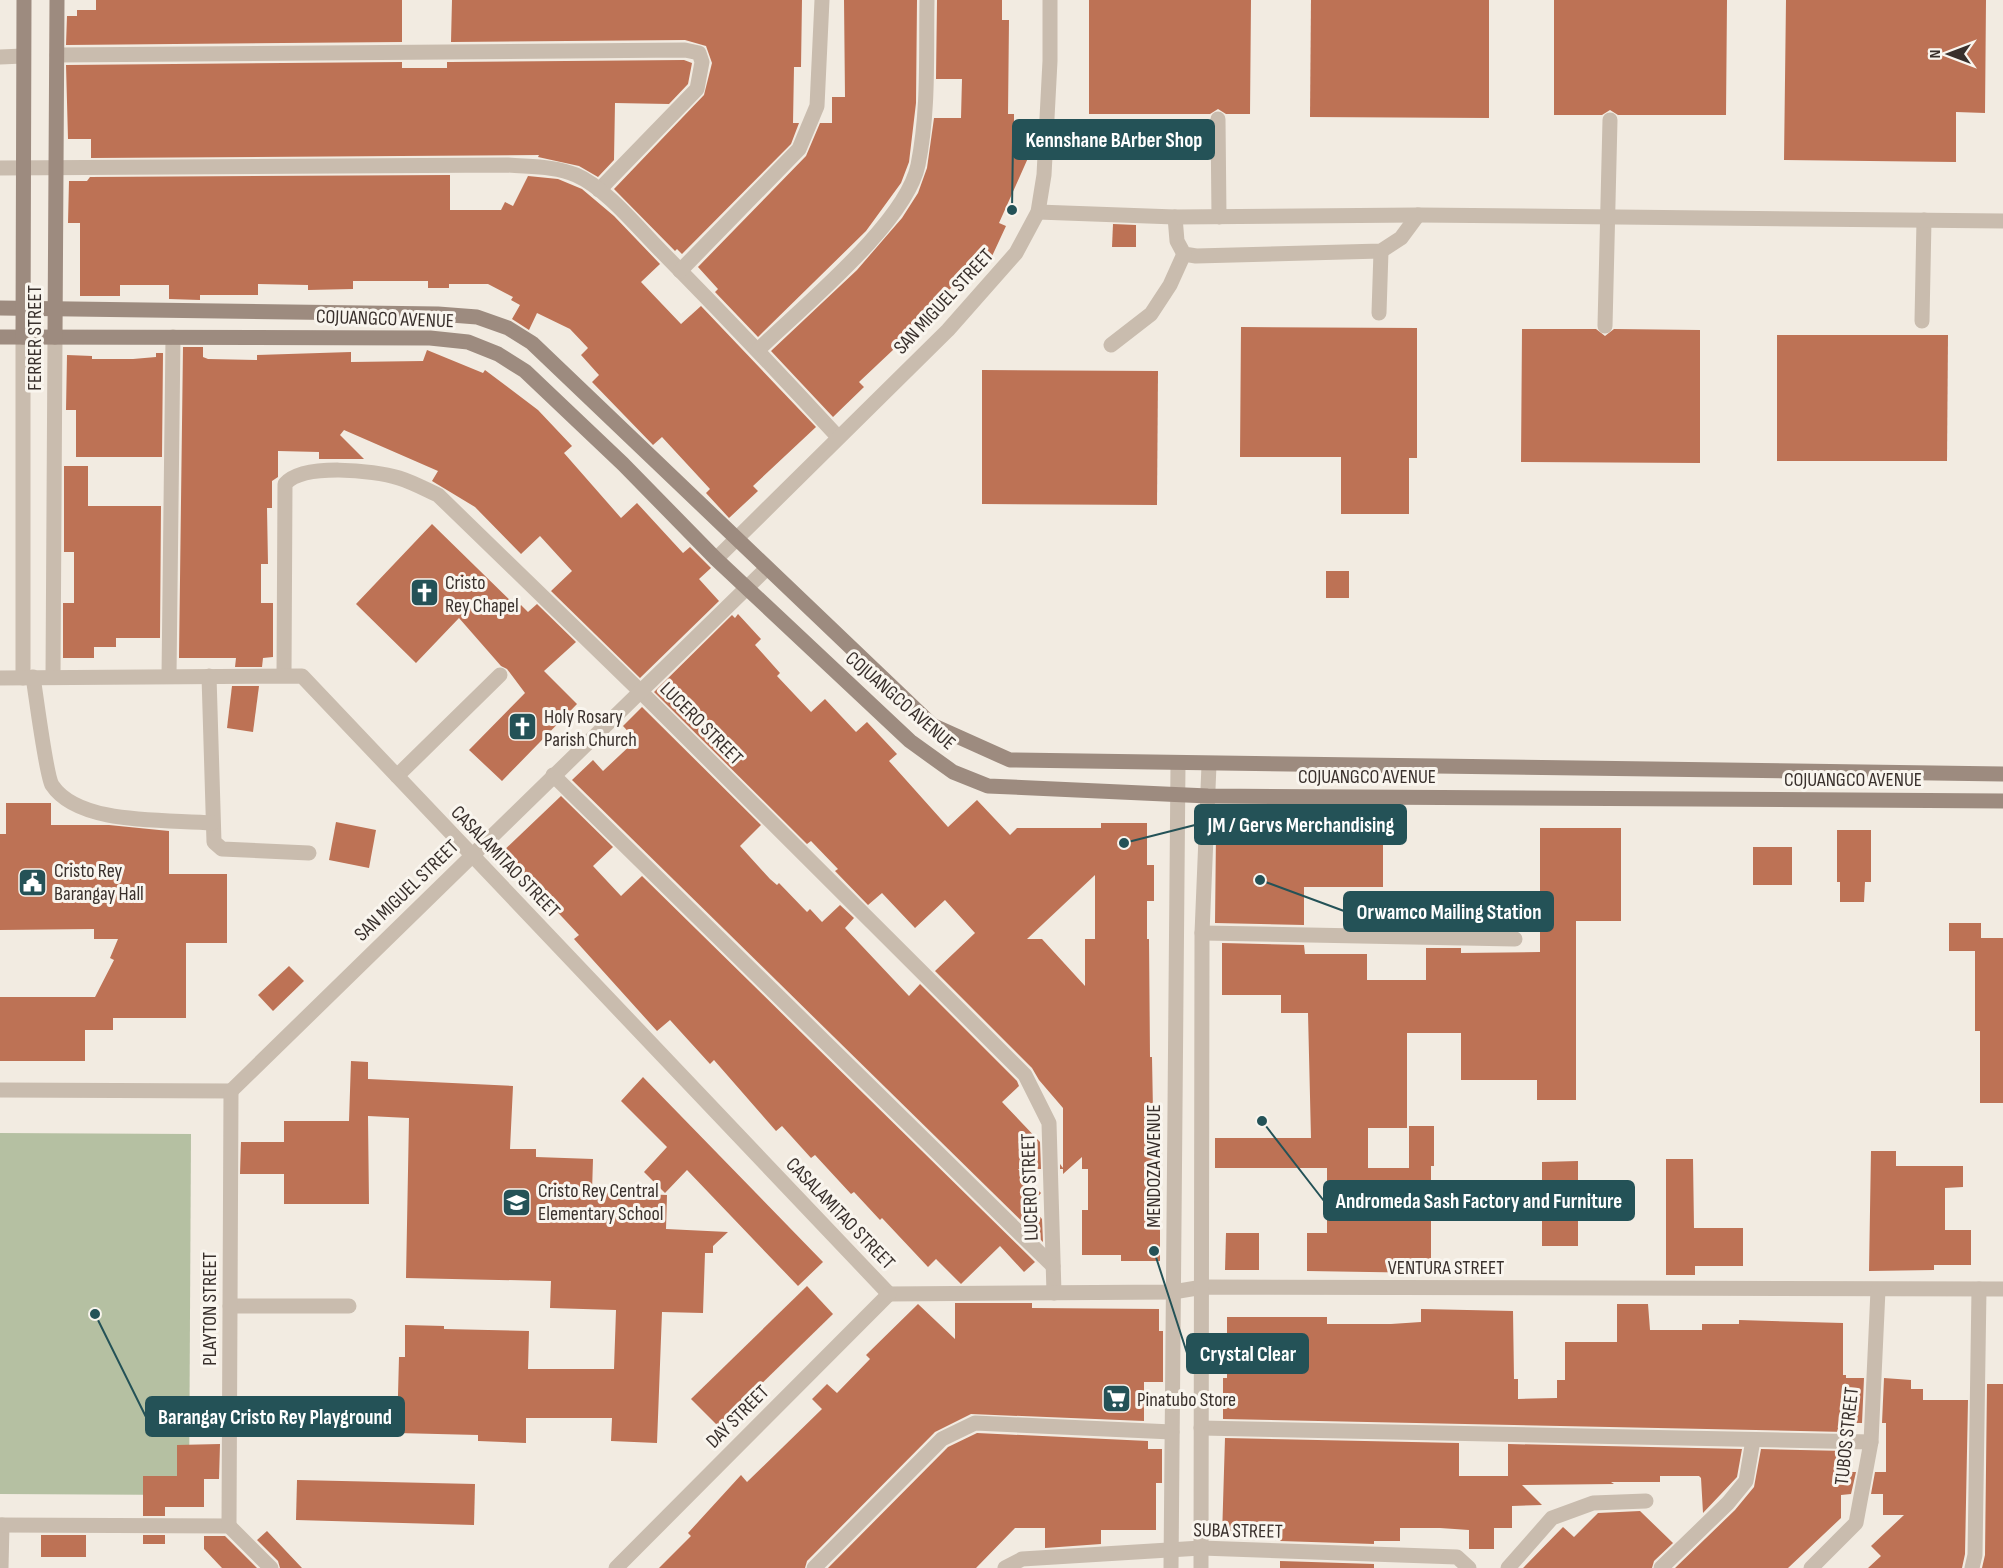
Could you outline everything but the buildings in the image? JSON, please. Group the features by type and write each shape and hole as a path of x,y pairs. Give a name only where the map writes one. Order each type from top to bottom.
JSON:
{"main road":[{"name":"FERRER STREET","path":"23,337 24,0"},
{"name":"FERRER STREET","path":"55,337 57,0"},
{"name":"COJUANGCO AVENUE","path":"0,308 438,314 477,317 508,328 532,343 607,413 735,540 932,725 1010,760 1209,765 2003,774"},
{"name":"COJUANGCO AVENUE","path":"0,337 430,338 468,342 498,354 533,379 623,464 716,559 910,741 953,772 988,786 1208,796 2003,801"}],"street":[{"path":"680,271 799,149 816,106 822,0"},
{"path":"758,350 868,243 899,209 918,167 926,106 927,0"},
{"name":"SAN MIGUEL STREET","path":"716,559 989,287 1016,253 1038,212 1044,175 1050,61 1050,0"},
{"path":"57,55 685,50 699,53 702,62 697,89 599,190"},
{"path":"0,57 23,56"},
{"path":"1218,119 1219,217"},
{"path":"1605,326 1610,120"},
{"path":"0,168 508,165 550,168 576,175 599,190 680,271 758,350 838,437"},
{"path":"1038,212 1175,217 1418,215 2003,220"},
{"path":"1184,254 1196,256 1381,251 1401,238 1418,215"},
{"path":"1175,217 1177,241 1184,254"},
{"path":"1922,321 1924,220"},
{"path":"1379,313 1381,251"},
{"path":"1111,345 1151,314 1170,285 1184,254"},
{"name":"FERRER STREET","path":"23,337 28,677 51,784 68,802 99,814 212,823"},
{"name":"FERRER STREET","path":"53,677 55,337"},
{"path":"169,676 173,337"},
{"name":"LUCERO STREET","path":"284,675 285,484 292,476 307,472 360,471 398,477 438,495 639,690 1025,1075 1049,1123 1054,1293"},
{"name":"SAN MIGUEL STREET","path":"231,1091 766,568"},
{"path":"397,776 500,675"},
{"path":"209,676 214,842 222,849 309,854"},
{"name":"CASALAMITAO STREET","path":"0,678 302,676 889,1294"},
{"name":"MENDOZA AVENUE","path":"1171,1568 1178,764"},
{"path":"1201,1568 1202,933 1209,765"},
{"path":"553,775 1053,1266"},
{"path":"1202,933 1515,939"},
{"path":"0,1090 231,1091"},
{"name":"PLAYTON STREET","path":"229,1526 231,1091"},
{"name":"VENTURA STREET","path":"889,1294 1173,1292 1203,1287 2003,1289"},
{"path":"1972,1568 1975,1556 1979,1289"},
{"name":"TUBOS STREET","path":"1810,1568 1856,1522 1870,1442 1878,1290"},
{"name":"DAY STREET","path":"616,1568 889,1294"},
{"path":"230,1306 349,1306"},
{"path":"814,1568 942,1439 975,1423 1172,1432"},
{"path":"1201,1428 1870,1442"},
{"path":"1661,1568 1728,1503 1746,1481 1754,1440"},
{"path":"1508,1568 1552,1518 1593,1503 1646,1501"},
{"path":"2,1568 1,1525 229,1526 271,1568"},
{"name":"SUBA STREET","path":"1005,1568 1022,1559 1201,1548 1457,1557 1469,1568"}],"green space":[{"path":"0,1133 191,1134 189,1495 0,1494"}],"place":[{"name":"Kennshane BArber Shop","path":"1012,210"},
{"name":"Cristo Rey Chapel","path":"424,593"},
{"name":"Holy Rosary Parish Church","path":"523,727"},
{"name":"JM / Gervs Merchandising","path":"1124,843"},
{"name":"Orwamco Mailing Station","path":"1260,880"},
{"name":"Cristo Rey Barangay Hall","path":"33,882"},
{"name":"Andromeda Sash Factory and Furniture","path":"1262,1121"},
{"name":"Cristo Rey Central Elementary School","path":"517,1202"},
{"name":"Crystal Clear","path":"1154,1251"},
{"name":"Barangay Cristo Rey Playground","path":"95,1314"},
{"name":"Pinatubo Store","path":"1116,1399"}]}
